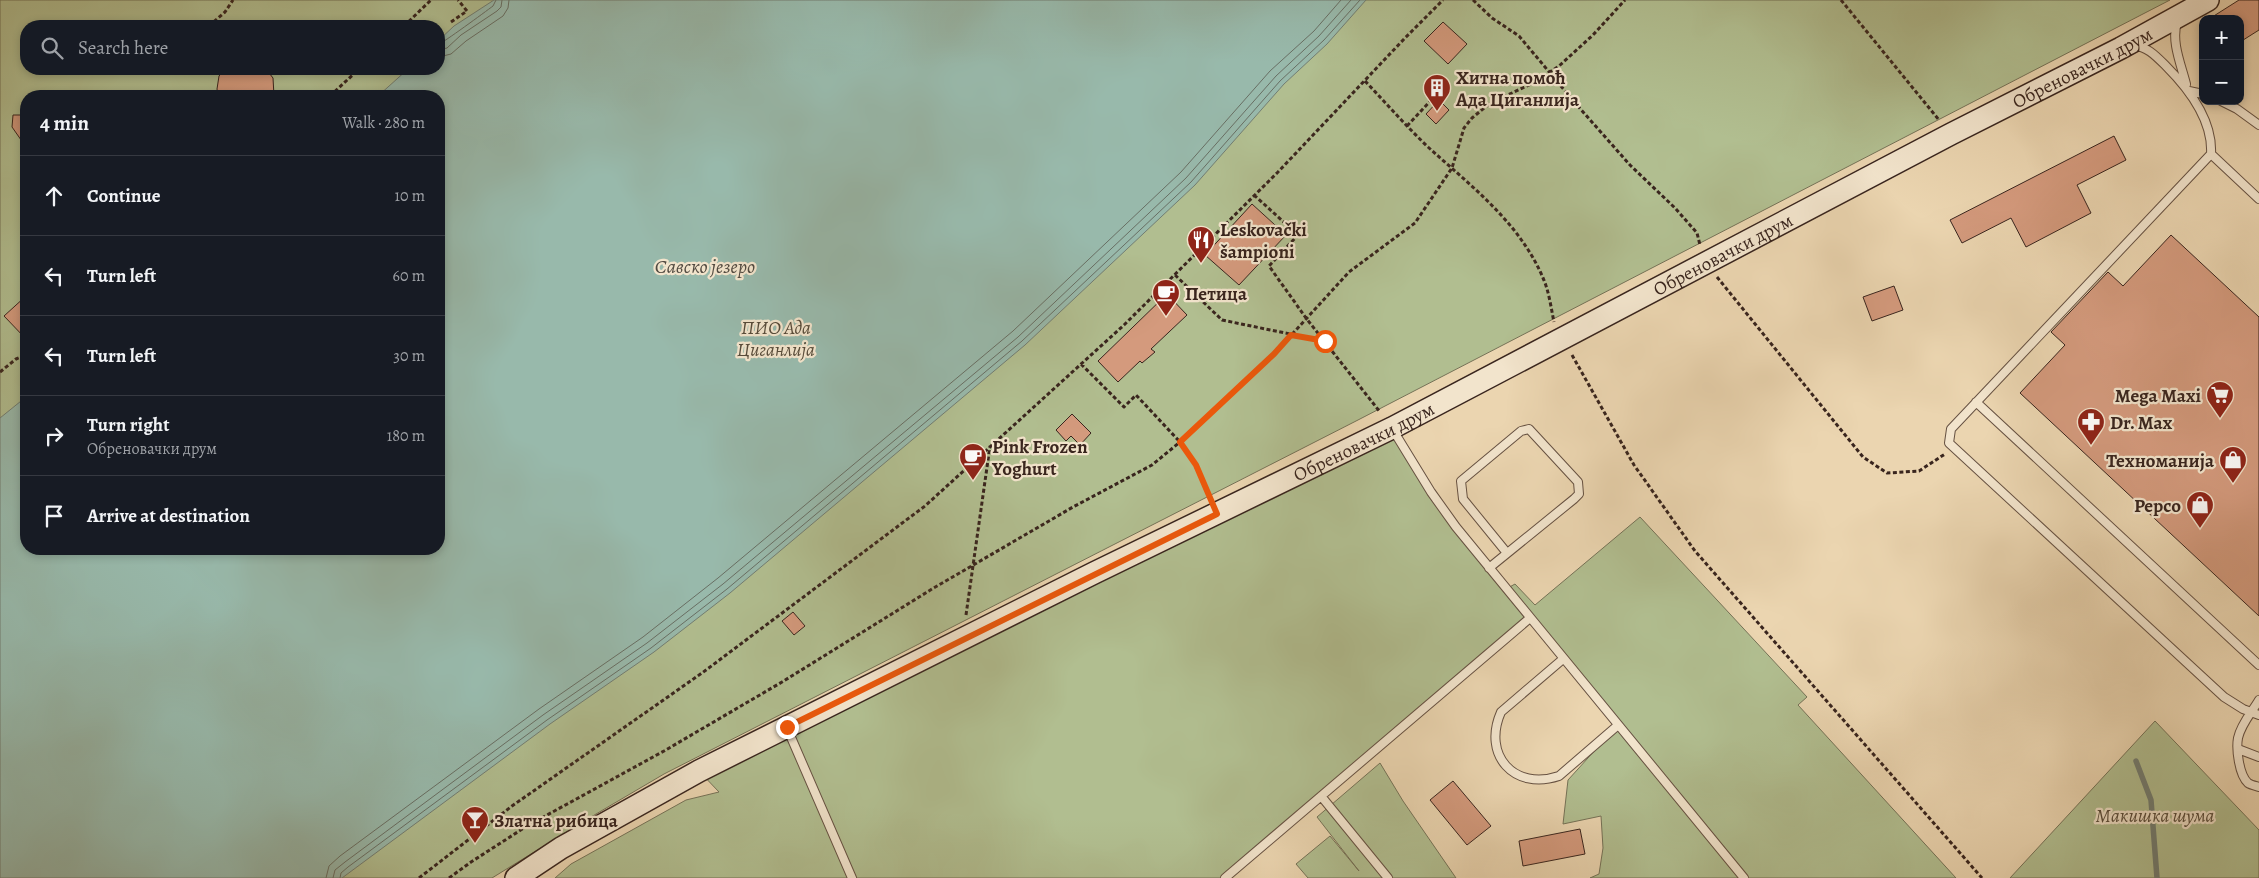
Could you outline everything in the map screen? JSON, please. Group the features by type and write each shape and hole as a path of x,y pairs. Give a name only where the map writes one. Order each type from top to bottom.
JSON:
{"street":[{"name":"Обреновачки друм","path":"516,878 561,848 659,792 964,638 1392,428 1951,134 2121,48 2208,0"}],"lane":[{"path":"2179,17 2174,31 2188,88 2208,129 2212,143 2211,154 1976,402 1951,429 1948,435 1949,443 1954,449 2224,697 2233,704 2255,714"},
{"path":"2121,48 2137,46 2147,50 2188,88 2199,92"},
{"path":"2230,105 2259,125"},
{"path":"2211,154 2259,198"},
{"path":"1976,402 2259,666"},
{"path":"1392,428 1431,492 1489,568 1744,878"},
{"path":"1489,568 1579,494 1578,482 1533,432 1525,430 1462,481 1463,499 1507,553"},
{"path":"1225,878 1530,618"},
{"path":"1563,659 1501,712 1496,724 1494,737 1496,750 1510,771 1534,781 1547,780 1559,776 1618,726"},
{"path":"2259,700 2255,714 2242,728 2238,739 2238,749 2244,778 2249,783 2259,787"},
{"path":"787,727 852,878"},
{"path":"2238,749 2259,757"},
{"path":"1320,796 1388,878"}],"path":[{"path":"215,20 233,0"},
{"path":"410,20 432,0"},
{"path":"451,22 467,11 458,0"},
{"path":"419,878 512,806 702,673 925,506 1124,325 1254,195 1365,81 1404,38 1444,0"},
{"path":"1473,0 1492,18 1519,36 1630,165 1662,194 1697,233"},
{"path":"449,878 527,826 664,751 1073,506 1152,464 1180,442 1274,354 1349,272 1415,223 1452,168 1464,128 1472,118 1489,104 1549,73 1576,51 1613,16 1625,0"},
{"path":"1841,0 1951,134"},
{"path":"336,90 353,75"},
{"path":"1365,81 1407,126 1502,215 1532,256 1544,279 1558,342 1573,356 1634,465 1695,551 1982,878"},
{"path":"1407,126 1436,95"},
{"path":"1254,195 1298,236 1269,266 1306,318 1392,428"},
{"path":"1707,264 1862,457 1887,473 1919,471 1954,449"},
{"path":"1175,275 1222,320 1325,341"},
{"path":"0,372 20,357"},
{"path":"1081,364 1124,407 1136,395 1180,442 1196,465 1217,514"},
{"path":"964,638 972,566 990,446"}],"green space":[{"name":"ПИО Ада Циганлија","path":"0,0 2170,0 1358,420 664,774 492,878 0,878"},
{"path":"1392,428 1431,492 1506,589 1515,584 1535,605 1640,517 1807,697 1798,705 1956,878 1590,878 1599,874 1603,848 1601,816 1563,824 1568,780 1617,726 1530,619 1225,878 555,878 571,864 686,800 719,792 699,771"},
{"name":"Макишка шума","path":"2155,721 2259,830 2259,878 2010,878"},
{"path":"1380,763 1403,801 1456,878 1308,878 1296,864 1330,836 1359,871 1317,817"}],"water":[{"name":"Савско језеро","path":"494,0 1366,0 1327,44 1284,84 1195,185 1025,345 730,593 654,652 550,724 342,878 0,878 0,418 20,402 20,555 445,555 445,90 385,90 401,75 445,75 445,34 454,26"}],"building":[{"path":"2239,0 2259,0 2259,30 2244,39 2244,15 2215,15"},
{"path":"1443,22 1467,44 1448,64 1424,41"},
{"path":"271,75 273,78 274,90 217,90 219,76"},
{"name":"Хитна помоћ Ада Циганлија","path":"1439,100 1449,110 1436,124 1426,114"},
{"path":"13,115 20,115 20,138 12,127"},
{"path":"2114,136 2126,160 2077,185 2091,213 2026,247 2011,218 1962,243 1950,220"},
{"path":"1252,204 1286,235 1239,285 1205,255"},
{"path":"2171,235 2259,317 2259,616 2020,393 2065,345 2051,332 2108,272 2123,286"},
{"path":"1894,286 1903,310 1872,321 1863,297"},
{"path":"1167,294 1187,315 1151,349 1155,352 1142,363 1140,361 1118,382 1098,361"},
{"path":"20,301 20,333 4,316"},
{"path":"1072,414 1091,433 1080,445 1071,436 1066,441 1056,430"},
{"path":"793,612 805,626 794,635 782,621"},
{"path":"1453,781 1491,826 1467,845 1430,800"},
{"path":"1580,829 1585,854 1523,866 1519,841"}],"waterway":[{"path":"2136,761 2151,800 2157,878"}],"place":[{"name":"Хитна помоћ Ада Циганлија","path":"1437,112"},
{"name":"Leskovački šampioni","path":"1201,264"},
{"name":"Петица","path":"1166,317"},
{"name":"Mega Maxi","path":"2220,419"},
{"name":"Dr. Max","path":"2091,446"},
{"name":"Pink Frozen Yoghurt","path":"973,481"},
{"name":"Техноманија","path":"2233,484"},
{"name":"Pepco","path":"2200,529"},
{"name":"Златна рибица","path":"475,844"}],"route":[{"path":"787,727 1094,573 1217,514 1196,465 1180,442 1274,354 1291,335 1325,341"}]}
